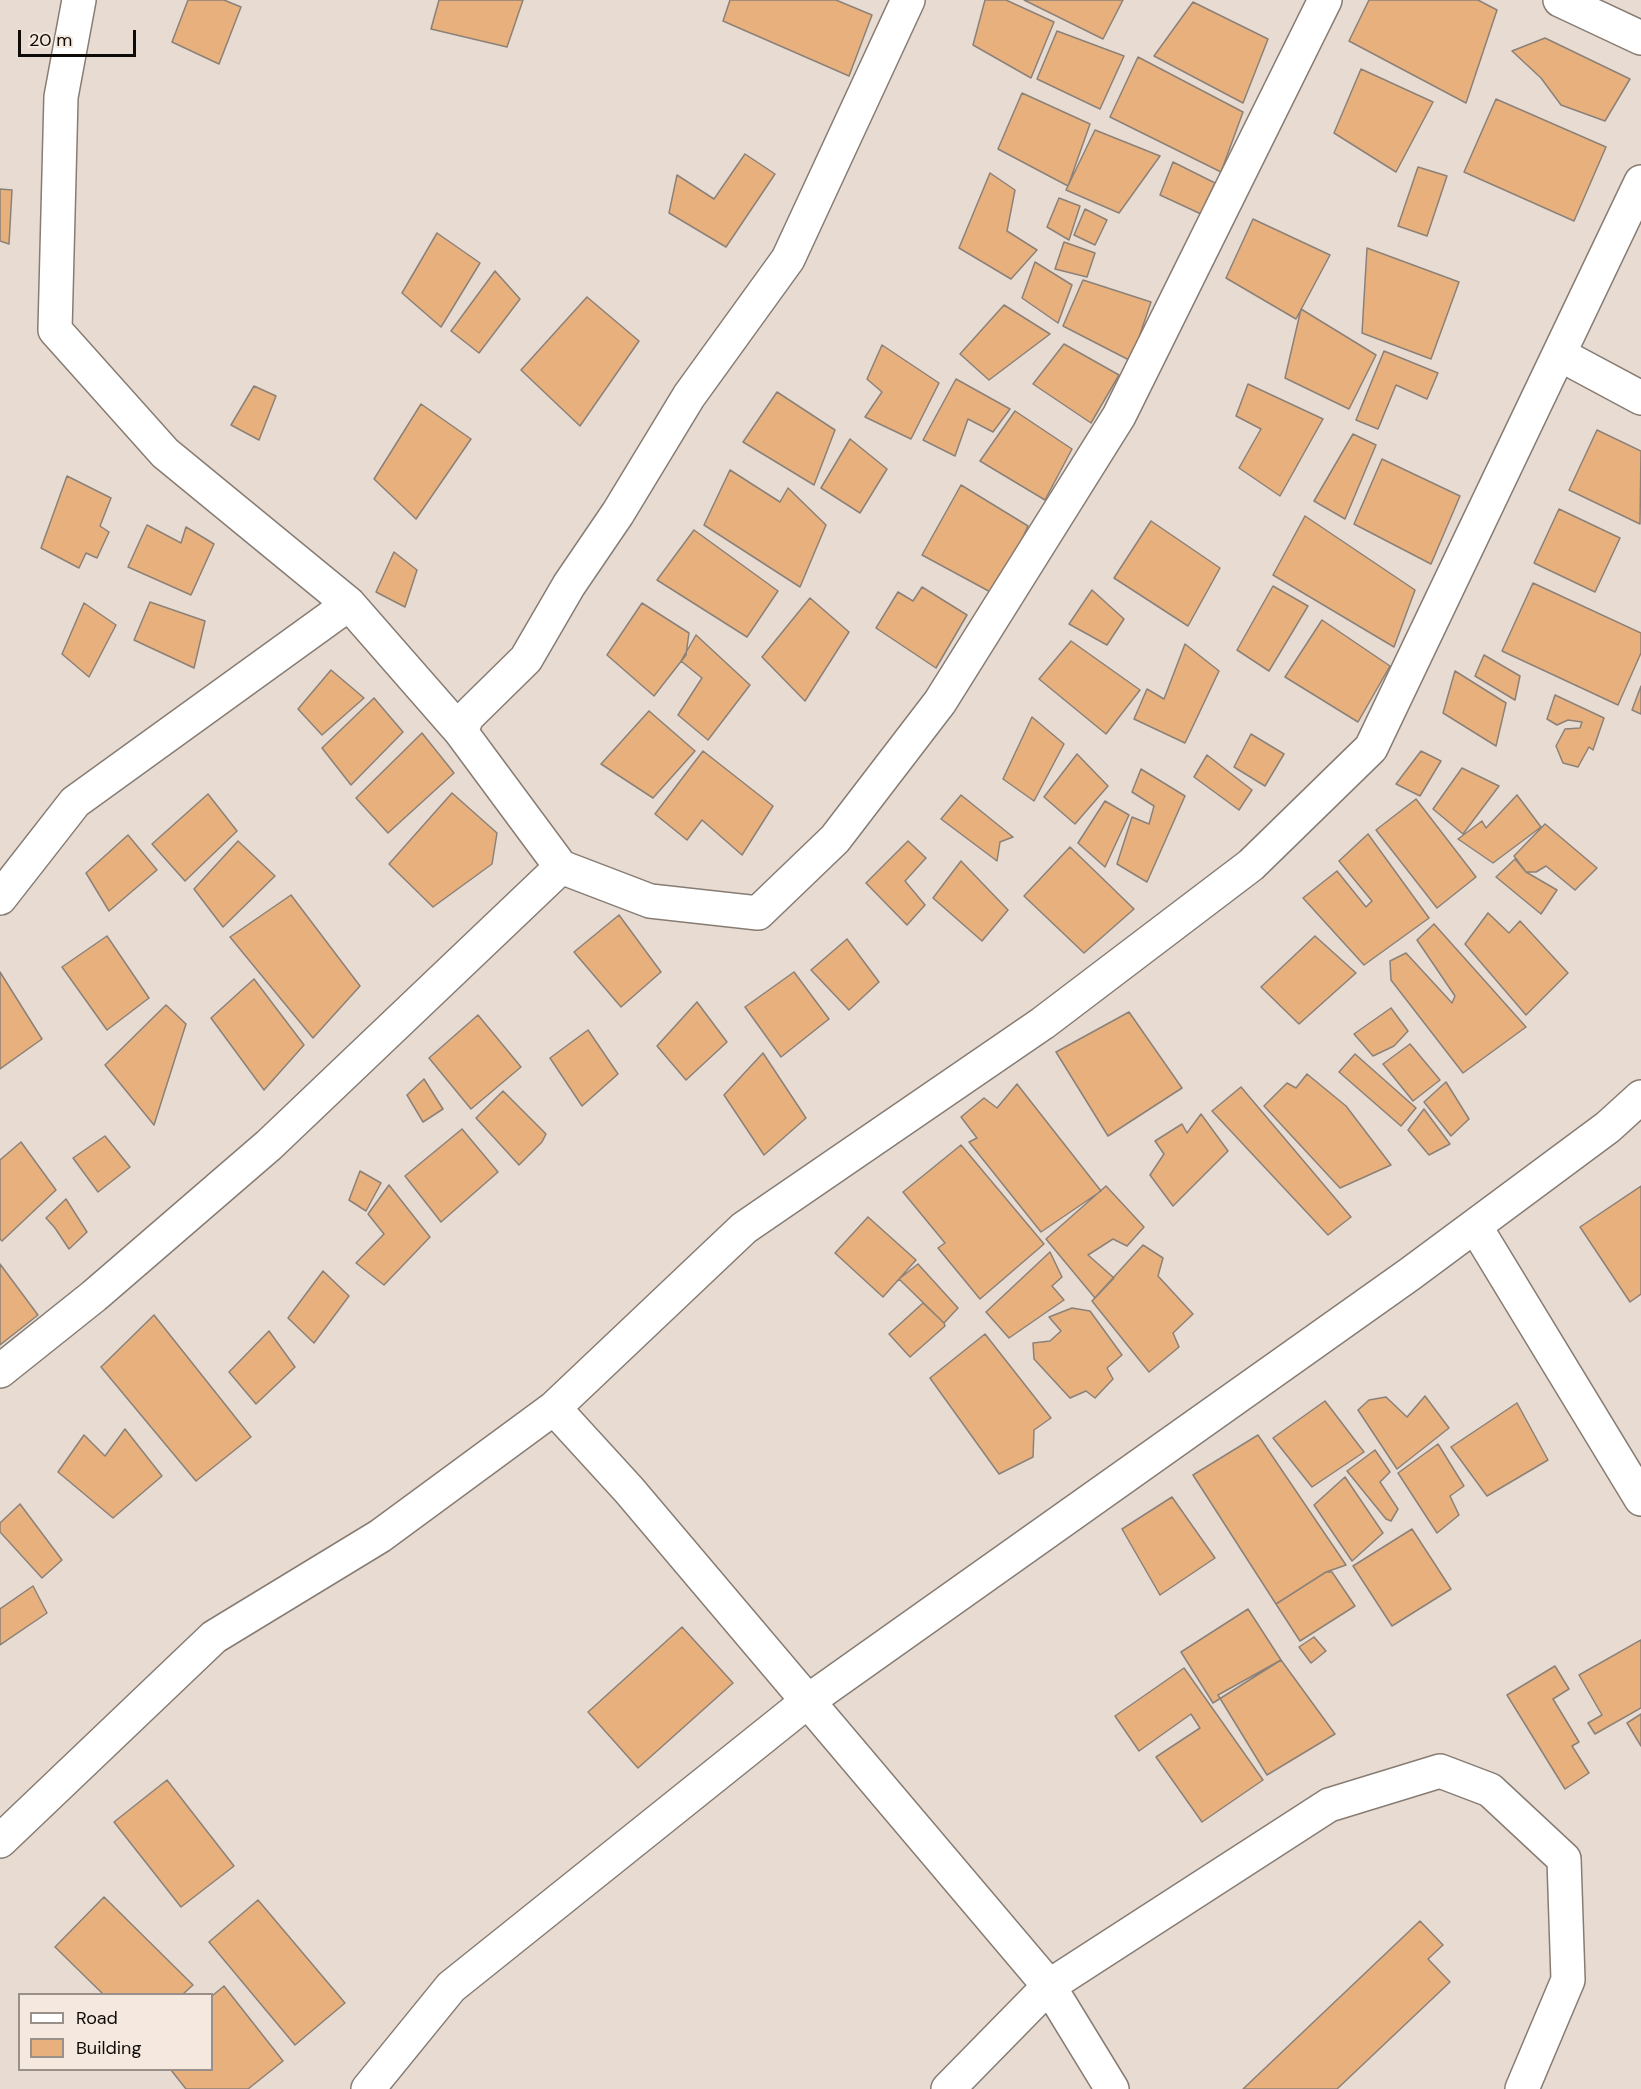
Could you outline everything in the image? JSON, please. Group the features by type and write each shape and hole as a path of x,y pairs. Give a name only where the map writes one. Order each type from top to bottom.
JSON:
{"street":[{"path":"79,0 61,97 55,330 165,453 349,604 461,732 561,867 650,901 758,913 835,839 940,702 1119,416 1325,0"},
{"path":"461,732 467,717 526,659 569,585 618,513 689,396 788,260 908,0"},
{"path":"1560,0 1641,38"},
{"path":"0,1840 214,1637 380,1536 554,1408 744,1228 1043,1023 1251,865 1371,748 1641,182"},
{"path":"1559,354 1641,398"},
{"path":"0,898 75,802 349,604"},
{"path":"0,1371 94,1296 269,1145 561,867"},
{"path":"368,2089 451,1988 808,1701 1410,1274 1608,1127 1641,1097"},
{"path":"1475,1226 1641,1499"},
{"path":"554,1408 629,1490 1050,1986 1112,2089"},
{"path":"948,2089 1050,1986 1329,1806 1440,1771 1490,1790 1564,1859 1568,1980 1522,2089"}],"building":[{"path":"188,0 224,0 241,7 219,64 172,42"},
{"path":"439,0 523,0 507,47 431,29"},
{"path":"730,0 836,0 872,15 849,76 723,21"},
{"path":"985,0 1006,0 1054,22 1031,78 973,45"},
{"path":"1024,0 1123,0 1103,39"},
{"path":"1369,0 1478,0 1497,10 1466,103 1349,41"},
{"path":"1193,2 1268,39 1243,103 1154,56"},
{"path":"1057,31 1124,56 1100,109 1037,79"},
{"path":"1545,38 1630,79 1605,121 1561,105 1541,78 1512,51"},
{"path":"1138,57 1243,112 1221,172 1110,117"},
{"path":"1361,69 1433,102 1396,172 1334,133"},
{"path":"1022,93 1090,124 1068,186 998,149"},
{"path":"1496,99 1606,147 1574,221 1464,172"},
{"path":"1095,130 1160,156 1119,213 1066,190"},
{"path":"745,154 775,174 726,247 669,213 677,175 714,199"},
{"path":"1173,162 1215,183 1201,214 1160,195"},
{"path":"1418,167 1447,176 1427,236 1398,226"},
{"path":"990,173 1015,190 1007,231 1037,250 1011,279 959,248"},
{"path":"0,189 12,190 9,244 0,241"},
{"path":"1059,198 1080,206 1069,240 1047,227"},
{"path":"1085,209 1107,220 1095,245 1074,235"},
{"path":"1253,219 1330,255 1296,319 1226,278"},
{"path":"437,233 480,263 441,327 402,293"},
{"path":"1064,242 1095,253 1087,277 1055,269"},
{"path":"1367,248 1459,282 1431,359 1362,333"},
{"path":"1035,262 1072,285 1058,323 1022,298"},
{"path":"495,271 520,299 479,353 451,331"},
{"path":"1083,280 1151,302 1131,361 1063,326"},
{"path":"587,297 639,341 580,426 521,370"},
{"path":"1004,305 1050,334 989,380 960,354"},
{"path":"1301,309 1376,355 1349,409 1285,378"},
{"path":"1064,344 1119,375 1091,423 1033,384"},
{"path":"882,345 939,383 911,439 865,417 882,392 867,379"},
{"path":"1384,351 1438,373 1427,399 1396,385 1378,429 1356,420"},
{"path":"956,379 1010,409 993,432 968,419 955,456 923,440"},
{"path":"1248,384 1323,419 1280,496 1239,468 1261,429 1236,416"},
{"path":"254,386 276,396 259,440 231,425"},
{"path":"777,392 835,430 814,485 743,442"},
{"path":"421,404 471,439 416,519 374,479"},
{"path":"1015,411 1072,449 1045,500 980,461"},
{"path":"1597,430 1641,451 1640,524 1569,490"},
{"path":"1353,434 1376,445 1345,519 1314,501"},
{"path":"850,439 887,469 860,513 821,488"},
{"path":"1382,459 1460,496 1431,564 1354,524"},
{"path":"730,470 780,502 788,488 826,525 800,587 704,525"},
{"path":"67,476 111,498 100,526 109,532 97,558 86,553 79,568 41,548"},
{"path":"961,485 1028,526 996,595 922,555"},
{"path":"1559,509 1620,538 1595,592 1534,563"},
{"path":"1305,516 1415,590 1394,647 1273,575"},
{"path":"1151,521 1220,568 1188,626 1114,578"},
{"path":"147,525 181,543 186,527 214,544 191,595 128,567"},
{"path":"694,530 778,591 747,637 657,580"},
{"path":"394,552 417,570 405,607 376,592"},
{"path":"1533,583 1641,633 1641,653 1618,705 1502,651"},
{"path":"1273,586 1308,606 1269,671 1237,650"},
{"path":"922,587 967,615 936,668 876,628 898,592 913,601"},
{"path":"1092,590 1124,619 1107,645 1069,624"},
{"path":"810,598 849,632 805,701 762,657"},
{"path":"150,602 205,621 194,668 134,640"},
{"path":"84,603 116,625 89,677 62,654"},
{"path":"642,603 689,633 686,655 654,696 607,655"},
{"path":"1322,620 1390,666 1358,722 1285,677"},
{"path":"696,635 750,685 708,740 678,715 702,678 681,661"},
{"path":"1071,641 1140,690 1106,734 1039,679"},
{"path":"1185,644 1219,671 1185,743 1134,719 1147,689 1164,699"},
{"path":"1484,655 1520,676 1515,700 1475,676"},
{"path":"331,670 364,698 322,735 298,709"},
{"path":"1455,671 1506,703 1496,746 1443,713"},
{"path":"1641,686 1641,714 1632,710"},
{"path":"1555,695 1604,718 1593,750 1589,747 1578,767 1563,763 1556,746 1565,729 1580,728 1582,722 1568,720 1557,725 1547,719"},
{"path":"374,698 403,732 351,785 322,748"},
{"path":"649,711 695,751 653,798 601,764"},
{"path":"1032,717 1064,744 1034,801 1003,779"},
{"path":"422,733 454,773 388,833 356,798"},
{"path":"1251,734 1284,754 1265,786 1234,767"},
{"path":"703,751 773,806 742,855 702,820 687,840 655,814"},
{"path":"1421,751 1441,761 1420,796 1396,784"},
{"path":"1077,754 1108,786 1075,824 1044,797"},
{"path":"1207,755 1252,790 1239,810 1194,777"},
{"path":"1462,768 1499,786 1463,834 1433,809"},
{"path":"1141,769 1185,796 1147,882 1117,864 1132,817 1149,824 1154,806 1132,792"},
{"path":"452,793 497,833 492,864 433,907 389,864"},
{"path":"208,794 237,831 185,881 152,844"},
{"path":"961,795 1013,837 1000,842 997,861 941,819"},
{"path":"1517,795 1541,827 1493,863 1458,839 1482,821 1486,828"},
{"path":"1416,799 1476,877 1437,908 1376,830"},
{"path":"1105,801 1129,815 1105,867 1078,843"},
{"path":"1545,824 1597,868 1575,890 1546,866 1536,872 1526,872 1514,856"},
{"path":"1368,834 1429,918 1364,965 1303,898 1337,871 1366,907 1372,901 1339,861"},
{"path":"128,835 157,870 109,911 86,873"},
{"path":"238,841 275,876 223,927 194,889"},
{"path":"908,841 926,858 905,881 925,905 907,925 866,883"},
{"path":"1070,847 1134,909 1084,953 1024,896"},
{"path":"1515,859 1526,872 1557,890 1541,914 1496,877"},
{"path":"961,861 1008,910 982,941 933,898"},
{"path":"291,895 360,986 313,1038 230,937"},
{"path":"1488,913 1509,933 1520,921 1568,973 1526,1015 1465,944"},
{"path":"619,915 661,972 621,1007 574,952"},
{"path":"1434,924 1526,1027 1463,1073 1391,980 1390,961 1406,953 1452,1003 1455,996 1417,940"},
{"path":"107,936 149,998 107,1030 62,967"},
{"path":"1315,936 1356,973 1299,1024 1261,987"},
{"path":"847,939 879,982 849,1010 811,970"},
{"path":"0,972 42,1039 0,1069"},
{"path":"794,972 829,1019 781,1057 745,1007"},
{"path":"254,979 304,1045 264,1090 211,1018"},
{"path":"697,1002 727,1042 686,1080 657,1046"},
{"path":"166,1005 186,1024 154,1125 105,1065"},
{"path":"1391,1008 1408,1031 1394,1046 1373,1056 1354,1034"},
{"path":"1129,1012 1182,1088 1108,1136 1056,1052"},
{"path":"478,1015 521,1067 471,1109 429,1058"},
{"path":"588,1030 618,1074 582,1106 550,1058"},
{"path":"1410,1044 1440,1080 1413,1101 1383,1064"},
{"path":"763,1053 806,1118 764,1155 724,1095"},
{"path":"1355,1054 1416,1108 1401,1126 1339,1072"},
{"path":"1307,1074 1346,1106 1391,1165 1340,1188 1264,1106 1287,1083 1296,1088"},
{"path":"424,1079 443,1109 423,1122 407,1095"},
{"path":"1446,1082 1469,1119 1451,1136 1424,1102"},
{"path":"1017,1084 1101,1191 1041,1232 969,1142 977,1138 961,1117 984,1098 997,1108"},
{"path":"1241,1087 1351,1217 1328,1235 1212,1111"},
{"path":"503,1091 546,1134 542,1142 519,1165 476,1118"},
{"path":"1424,1109 1450,1144 1429,1155 1408,1130"},
{"path":"1201,1114 1228,1151 1173,1206 1150,1175 1164,1154 1155,1141 1182,1124 1187,1133"},
{"path":"462,1129 498,1172 441,1222 405,1176"},
{"path":"105,1136 130,1167 98,1192 73,1158"},
{"path":"21,1142 56,1190 2,1241 0,1239 0,1160"},
{"path":"961,1145 1044,1244 980,1299 938,1248 945,1243 903,1192"},
{"path":"360,1171 381,1183 366,1211 349,1200"},
{"path":"389,1185 430,1237 384,1285 356,1263 384,1234 368,1214"},
{"path":"1106,1186 1144,1227 1127,1246 1113,1239 1088,1255 1114,1278 1095,1298 1046,1239"},
{"path":"1641,1186 1641,1294 1630,1302 1580,1227"},
{"path":"66,1199 87,1232 69,1249 46,1218"},
{"path":"868,1217 916,1260 883,1297 835,1253"},
{"path":"1143,1245 1163,1258 1158,1276 1193,1314 1173,1333 1179,1347 1149,1372 1092,1301"},
{"path":"1050,1252 1062,1277 1052,1286 1064,1300 1009,1338 986,1312"},
{"path":"0,1264 38,1315 0,1345"},
{"path":"918,1264 958,1308 944,1323 899,1279"},
{"path":"323,1271 349,1296 314,1343 288,1318"},
{"path":"923,1303 945,1326 910,1357 889,1334"},
{"path":"1072,1308 1090,1311 1122,1355 1107,1368 1113,1379 1095,1398 1086,1391 1070,1398 1034,1359 1033,1343 1050,1341 1061,1331 1049,1317"},
{"path":"154,1315 251,1437 196,1481 101,1367"},
{"path":"269,1331 295,1367 256,1404 229,1372"},
{"path":"985,1334 1051,1418 1034,1430 1033,1457 999,1474 930,1378"},
{"path":"1425,1396 1449,1428 1397,1469 1358,1410 1369,1400 1386,1397 1407,1417"},
{"path":"1325,1401 1364,1452 1312,1487 1273,1438"},
{"path":"1517,1403 1548,1460 1487,1496 1451,1447"},
{"path":"125,1429 162,1476 113,1518 58,1472 84,1435 105,1456"},
{"path":"1258,1435 1346,1565 1326,1572 1276,1604 1193,1475"},
{"path":"1438,1444 1464,1486 1450,1496 1459,1515 1437,1533 1398,1473"},
{"path":"1375,1450 1390,1472 1380,1482 1398,1509 1391,1521 1386,1519 1347,1471"},
{"path":"1345,1477 1383,1533 1352,1561 1314,1505"},
{"path":"1172,1497 1215,1558 1160,1595 1122,1529"},
{"path":"20,1504 62,1560 42,1578 0,1532 0,1523"},
{"path":"1412,1529 1451,1589 1392,1626 1353,1566"},
{"path":"1326,1572 1332,1572 1355,1606 1300,1641 1276,1604"},
{"path":"33,1586 47,1613 0,1645 0,1609"},
{"path":"1248,1609 1281,1660 1213,1703 1181,1652"},
{"path":"682,1627 733,1683 638,1768 588,1712"},
{"path":"1314,1637 1326,1651 1311,1663 1299,1647"},
{"path":"1641,1640 1641,1708 1595,1734 1588,1723 1602,1715 1579,1675"},
{"path":"1281,1660 1335,1734 1267,1775 1218,1695"},
{"path":"1555,1666 1569,1689 1553,1699 1579,1742 1572,1746 1589,1773 1565,1789 1507,1695"},
{"path":"1184,1668 1263,1780 1202,1822 1156,1757 1200,1728 1191,1714 1139,1751 1115,1716"},
{"path":"1641,1714 1641,1746 1627,1723"},
{"path":"167,1780 234,1866 181,1907 114,1822"},
{"path":"104,1897 193,1985 184,1993 102,1993 55,1947"},
{"path":"258,1900 345,2003 295,2045 209,1942"},
{"path":"1420,1921 1443,1945 1428,1959 1450,1982 1337,2089 1243,2089"},
{"path":"224,1986 283,2061 248,2089 186,2089 172,2071 213,2071 213,1995"}]}
